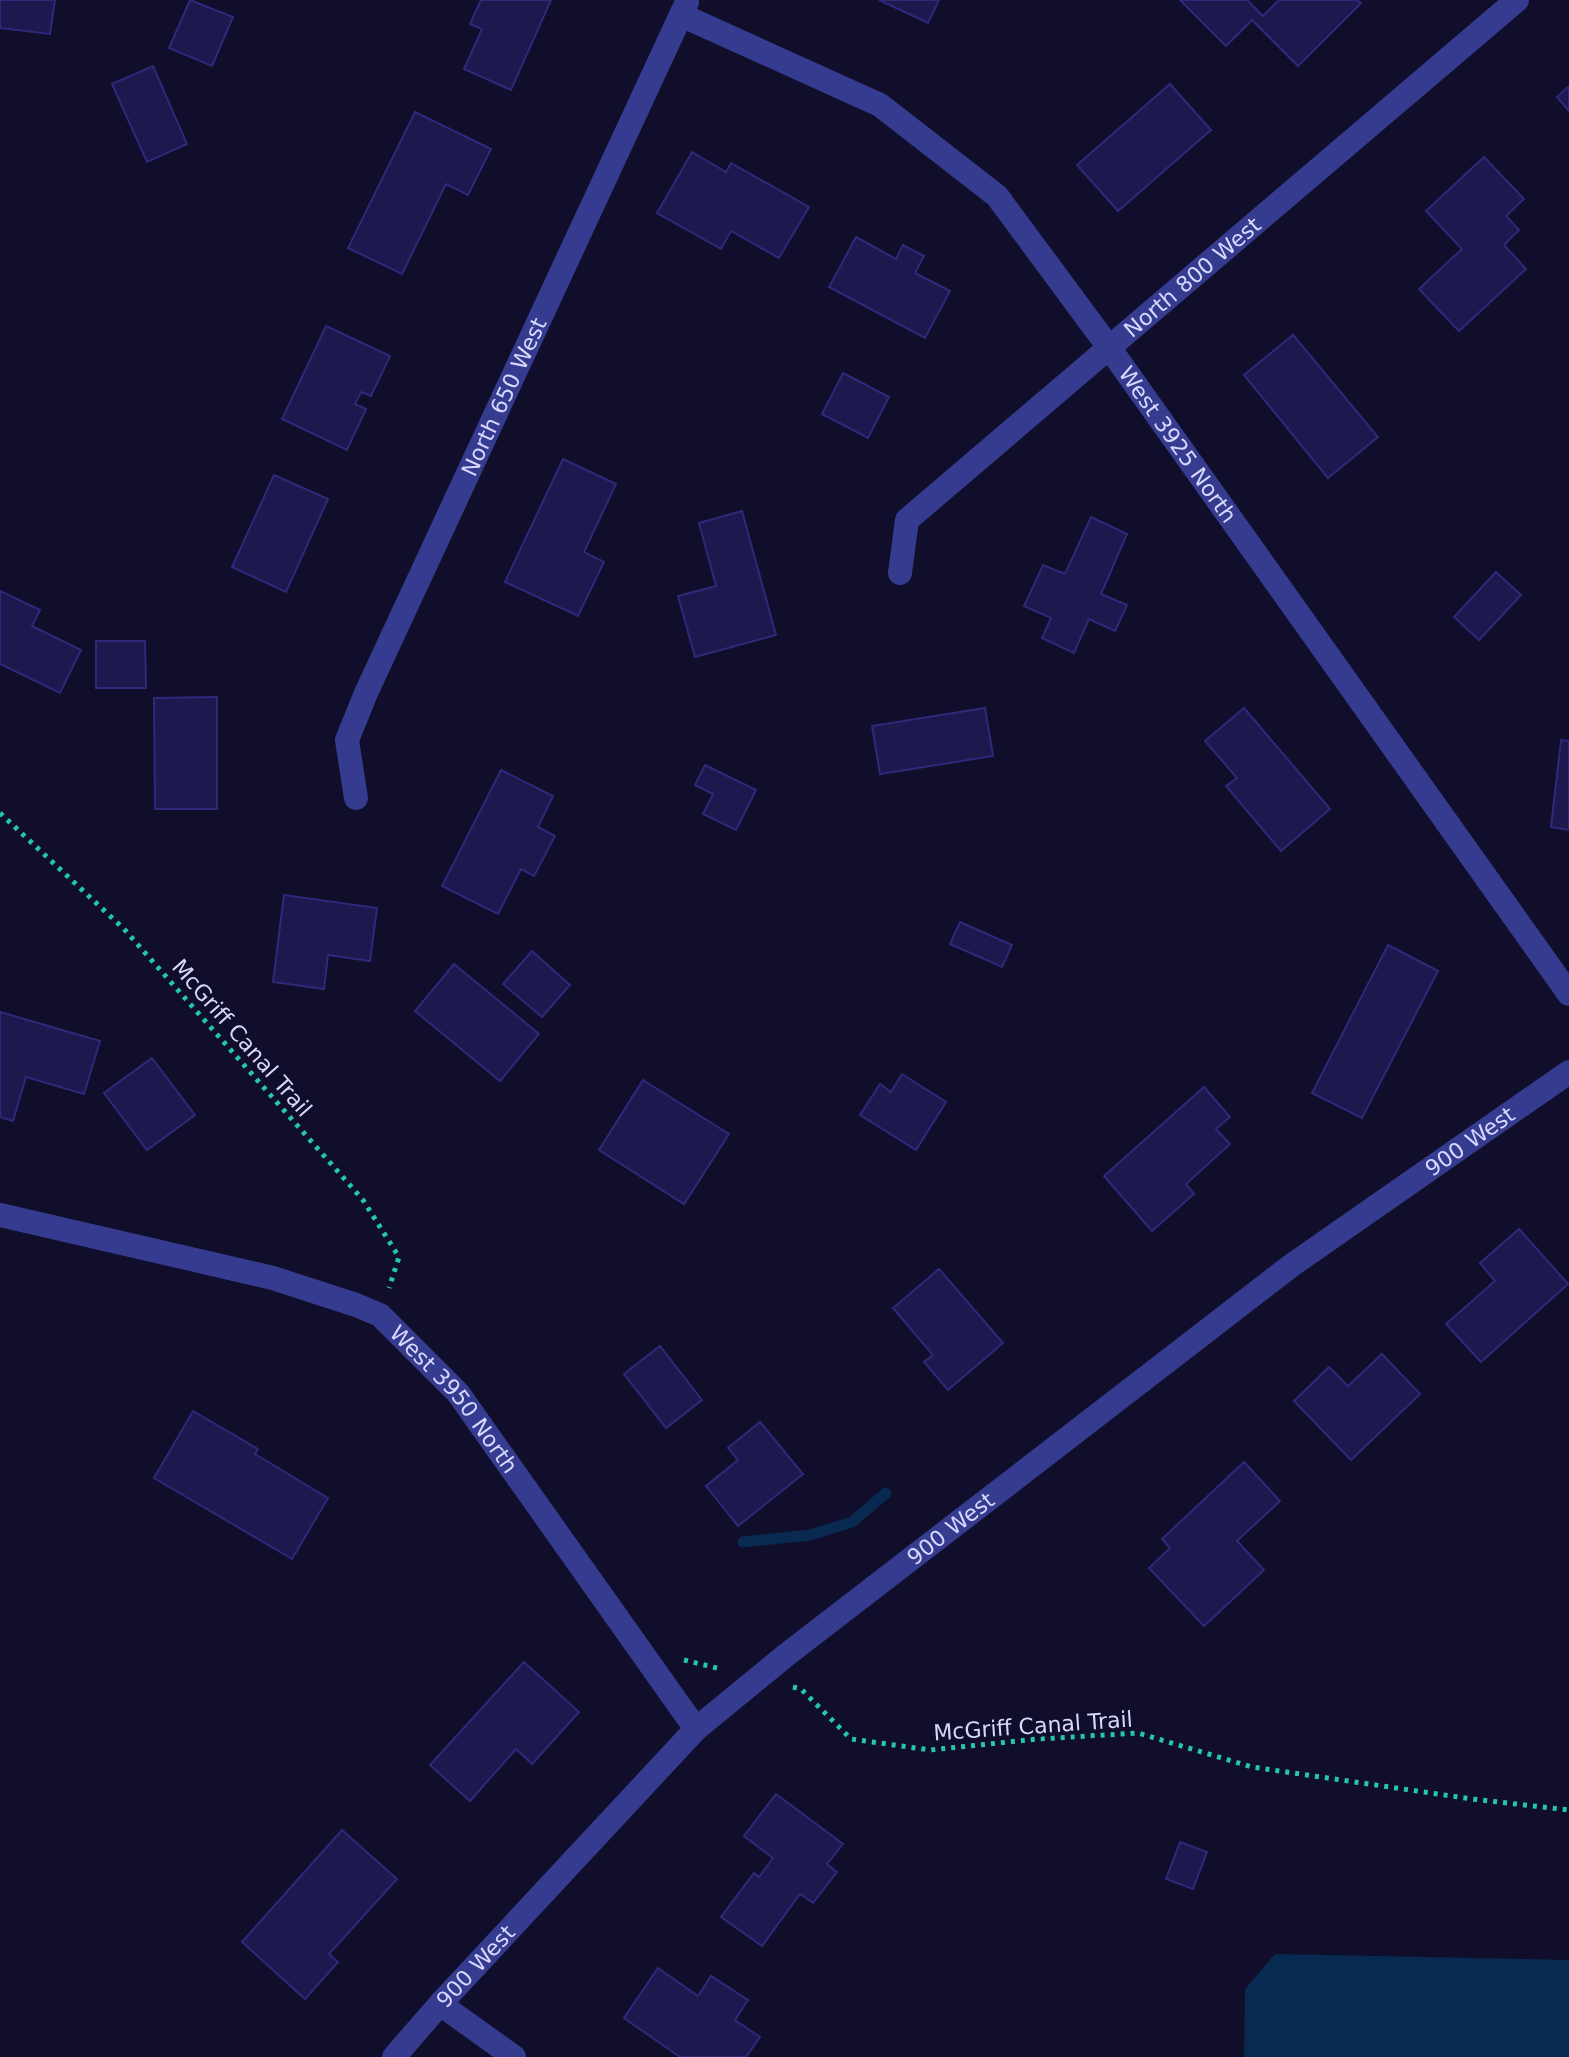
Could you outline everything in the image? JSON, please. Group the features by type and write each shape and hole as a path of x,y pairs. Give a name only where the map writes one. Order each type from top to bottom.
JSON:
{"street":[{"name":"North 800 West","path":"900,573 907,520 1517,0"},
{"name":"West 3925 North","path":"684,8 880,105 997,196 1108,346 1569,994"},
{"name":"North 650 West","path":"356,798 347,740 684,8"},
{"name":"900 West","path":"394,2057 696,1729 785,1656 1292,1265 1569,1072"},
{"name":"West 3950 North","path":"0,1215 273,1278 380,1315 458,1393 696,1729"},
{"path":"440,2004 514,2057"}],"path":[{"name":"McGriff Canal Trail","path":"0,813 124,929 363,1200 399,1257 380,1315"},
{"name":"McGriff Canal Trail","path":"801,1689 851,1739 930,1750 1138,1733 1252,1767 1569,1810"}],"water":[{"path":"1275,1954 1569,1960 1569,2057 1244,2057 1245,1989"}],"building":[{"path":"0,0 55,0 50,34 0,28"},
{"path":"190,0 233,17 212,66 169,48"},
{"path":"481,0 551,0 511,90 464,69 482,29 470,24"},
{"path":"879,0 939,0 928,23"},
{"path":"1180,0 1247,0 1263,16 1279,0 1357,0 1361,3 1298,66 1252,20 1226,46"},
{"path":"153,66 187,144 147,162 112,84"},
{"path":"1170,84 1211,130 1118,211 1077,165"},
{"path":"1569,86 1569,111 1557,97"},
{"path":"415,112 491,149 468,195 446,184 402,274 348,248"},
{"path":"692,152 726,172 731,163 809,207 779,258 731,231 721,249 657,213"},
{"path":"1484,157 1524,199 1506,216 1519,230 1504,245 1526,269 1459,331 1419,289 1462,249 1426,211"},
{"path":"856,237 896,259 903,245 924,256 915,273 950,291 925,338 829,287"},
{"path":"326,326 390,356 371,396 361,392 355,404 366,409 347,450 282,419"},
{"path":"1293,335 1378,437 1328,478 1244,375"},
{"path":"843,373 889,397 868,438 822,414"},
{"path":"563,459 616,484 584,552 604,562 578,616 505,582"},
{"path":"274,475 328,499 286,592 232,567"},
{"path":"742,511 776,635 695,657 678,596 716,586 699,523"},
{"path":"1091,517 1127,534 1101,594 1127,605 1115,631 1089,619 1074,653 1042,638 1051,618 1024,606 1043,565 1065,574"},
{"path":"1496,572 1521,595 1479,640 1454,617"},
{"path":"0,591 40,610 32,626 81,650 60,693 0,664"},
{"path":"96,641 145,641 146,688 96,688"},
{"path":"217,697 217,809 155,809 154,698"},
{"path":"985,708 993,756 880,774 872,726"},
{"path":"1244,708 1330,809 1281,851 1226,786 1237,778 1205,741"},
{"path":"1561,740 1569,741 1569,830 1551,827"},
{"path":"705,765 756,790 736,830 703,814 713,794 695,785"},
{"path":"501,770 553,796 538,827 555,836 534,876 521,869 498,914 442,886"},
{"path":"284,895 377,908 370,961 328,955 324,989 273,982"},
{"path":"960,922 1012,945 1002,967 950,944"},
{"path":"1388,945 1438,971 1362,1118 1312,1093"},
{"path":"532,951 570,985 542,1017 503,984"},
{"path":"454,964 539,1034 500,1081 415,1011"},
{"path":"0,1012 100,1041 84,1094 26,1077 13,1121 0,1117"},
{"path":"152,1058 195,1115 147,1150 104,1093"},
{"path":"902,1074 946,1102 916,1150 860,1115 880,1084 891,1092"},
{"path":"643,1080 729,1134 684,1204 599,1150"},
{"path":"1204,1087 1230,1117 1216,1129 1230,1144 1186,1184 1194,1194 1152,1231 1104,1176"},
{"path":"1519,1229 1568,1284 1481,1362 1446,1324 1495,1281 1480,1263"},
{"path":"939,1269 1003,1343 948,1390 924,1362 933,1355 893,1308"},
{"path":"660,1346 702,1400 666,1428 624,1374"},
{"path":"1382,1354 1420,1394 1351,1460 1294,1401 1329,1367 1348,1386"},
{"path":"193,1411 258,1449 255,1454 328,1498 292,1559 154,1478"},
{"path":"760,1422 803,1474 738,1526 706,1486 738,1460 728,1448"},
{"path":"1244,1462 1280,1501 1237,1541 1264,1570 1204,1626 1149,1568 1170,1548 1162,1539"},
{"path":"524,1662 579,1712 532,1764 516,1749 470,1801 430,1765"},
{"path":"776,1794 843,1844 827,1864 837,1872 813,1903 800,1894 762,1946 721,1917 754,1873 759,1877 773,1858 744,1836"},
{"path":"342,1830 397,1879 329,1954 338,1962 305,1999 242,1942"},
{"path":"1180,1842 1207,1852 1193,1889 1166,1879"},
{"path":"658,1968 698,1996 711,1976 748,2000 735,2020 760,2037 746,2057 680,2057 624,2018"}],"waterway":[{"path":"743,1542 810,1535 852,1522 886,1493"}]}
